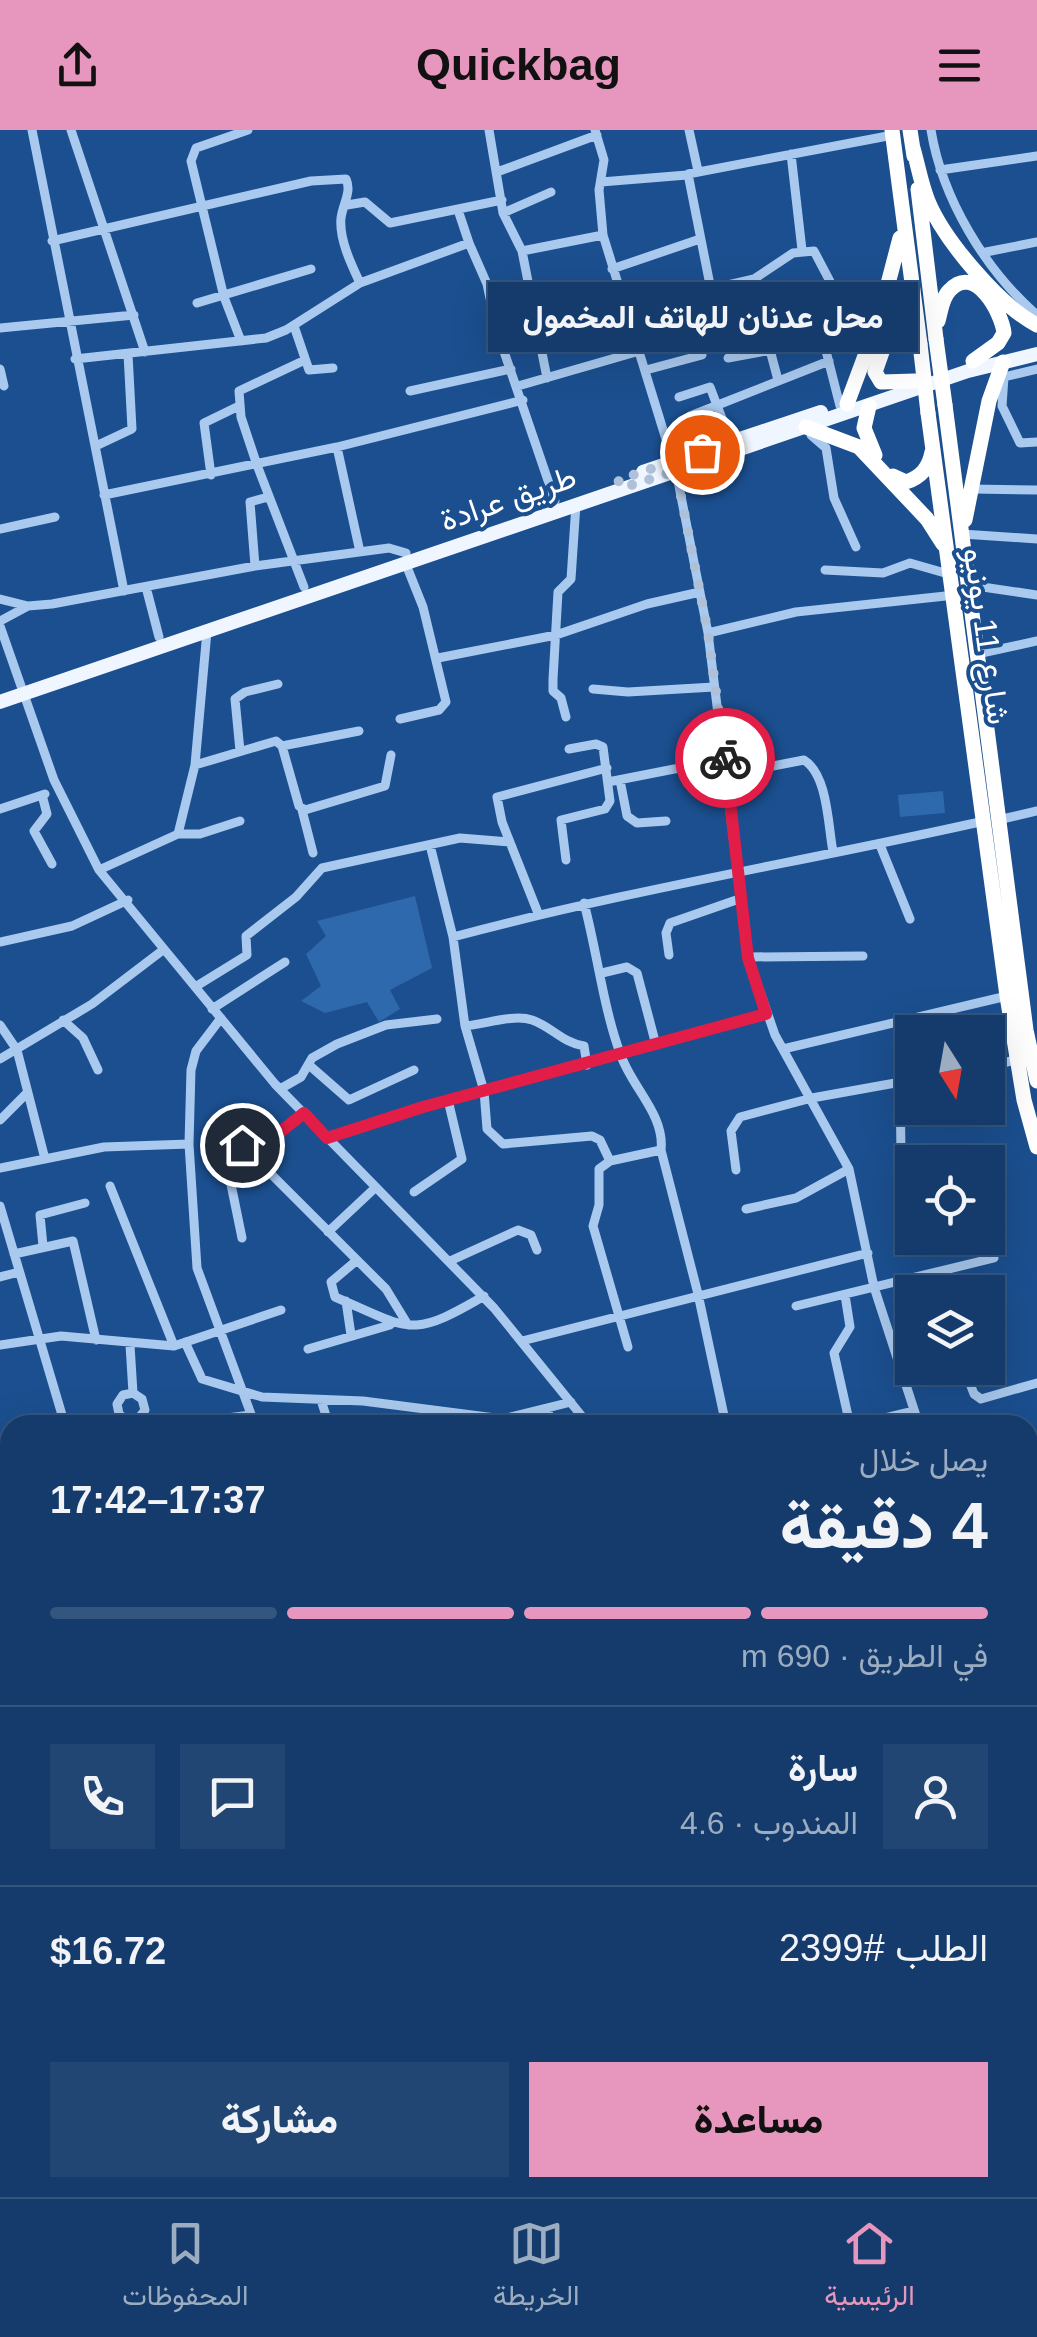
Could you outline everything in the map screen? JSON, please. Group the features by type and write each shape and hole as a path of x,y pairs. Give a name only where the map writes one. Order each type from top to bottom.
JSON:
{"highway":[{"name":"شارع 11 يونيو","path":"910,130 932,448 991,821 1036,1071"},
{"name":"شارع 11 يونيو","path":"892,132 902,209 945,406 977,654 1006,996 1016,1060 1037,1147"},
{"path":"913,148 927,198 939,221 1012,309 1037,325"},
{"path":"844,405 899,249 902,209"},
{"path":"915,381 881,382 874,372 894,318 910,317 927,336 948,291 965,283 983,291 996,307 1004,332 998,343 973,361"},
{"path":"962,534 1001,373"},
{"path":"869,406 865,439 896,479 916,479 930,463 932,448"},
{"path":"803,428 858,447 927,519 949,555"}],"main road":[{"name":"طريق عرادة","path":"674,466 731,442 973,361 1037,346"},
{"name":"طريق عرادة","path":"0,692 21,690 207,628 555,501 869,406 1001,373 1037,354"},
{"name":"طريق عرادة","path":"0,702 21,690 159,637 304,587 576,504 620,484"}],"street":[{"path":"32,130 124,590"},
{"path":"71,130 145,352"},
{"path":"242,342 224,297 193,153 196,148 248,130"},
{"path":"489,130 503,213 522,251 547,378"},
{"path":"689,130 700,240 711,290"},
{"path":"931,130 940,170 963,220 1037,315"},
{"path":"497,172 596,132 604,160 603,235 626,321 646,370 674,466 708,633 748,958 766,1014 850,1170 874,1286 915,1415"},
{"path":"601,182 693,173 892,132"},
{"path":"791,154 802,250"},
{"path":"940,170 1037,156"},
{"path":"52,241 336,178 349,180 341,221 348,257 360,283"},
{"path":"503,213 551,192"},
{"path":"347,205 365,202 390,223 502,200"},
{"path":"458,210 487,284 555,501"},
{"path":"522,251 603,235"},
{"path":"612,270 700,240"},
{"path":"986,252 1037,242"},
{"path":"75,359 266,338 294,326 360,283 469,243"},
{"path":"626,321 663,312 684,297 754,279 802,250 814,251 834,289"},
{"path":"197,303 311,269"},
{"path":"576,310 588,297 618,287"},
{"path":"646,370 702,354 684,297"},
{"path":"0,328 134,315"},
{"path":"294,326 310,371 333,368"},
{"path":"728,358 798,345 836,328"},
{"path":"825,347 844,405"},
{"path":"770,350 778,380"},
{"path":"518,386 636,352"},
{"path":"98,445 132,429 128,354"},
{"path":"304,587 257,465 240,406 240,390 276,377 305,360"},
{"path":"690,416 829,360"},
{"path":"1037,369 1001,373 1002,406 1017,438 1024,445 1037,442"},
{"path":"0,370 4,386"},
{"path":"410,391 511,370"},
{"path":"680,397 710,387 731,442"},
{"path":"104,495 337,447 522,400"},
{"path":"211,475 204,422 240,406"},
{"path":"803,428 826,448 834,498 856,547"},
{"path":"337,447 360,552"},
{"path":"971,489 1037,490"},
{"path":"255,566 250,502 268,497"},
{"path":"566,717 561,698 553,691 558,592 571,579 576,504"},
{"path":"0,529 55,517"},
{"path":"962,534 1037,539"},
{"path":"0,600 28,606 255,566 389,548 406,557 438,658 444,706 400,720"},
{"path":"825,570 883,573 910,564 952,575"},
{"path":"969,584 1037,595"},
{"path":"146,586 159,637"},
{"path":"438,658 556,635 647,604 700,592"},
{"path":"708,633 796,612 955,596"},
{"path":"28,606 0,624 58,790 99,870 128,900 163,950 280,1088 484,1296 580,1415"},
{"path":"178,834 195,765 207,628"},
{"path":"977,654 1037,642"},
{"path":"240,752 235,699 245,692 278,684"},
{"path":"593,689 628,692 714,687"},
{"path":"282,746 359,731"},
{"path":"195,765 276,740 282,746 314,853"},
{"path":"569,750 600,744 626,816 637,823 666,821"},
{"path":"302,810 382,788 387,783 391,754"},
{"path":"614,781 725,758"},
{"path":"727,776 804,760 811,764 820,780 832,852"},
{"path":"538,913 502,822 499,795 607,768"},
{"path":"566,860 562,820 608,807 614,781"},
{"path":"0,809 58,790"},
{"path":"42,795 48,814 34,831 52,864"},
{"path":"453,937 584,903 656,892 739,871 1037,811"},
{"path":"99,870 178,834 200,834 240,821"},
{"path":"194,987 246,955 246,936 308,886 316,871 465,838 510,842"},
{"path":"430,845 453,937 465,1026 484,1091 487,1129 498,1143 592,1136 600,1140 610,1161"},
{"path":"880,845 910,919"},
{"path":"668,955 666,933 670,923 742,898"},
{"path":"0,942 72,926 128,900"},
{"path":"584,903 619,1052 638,1093 654,1112 662,1137 661,1150 724,1415"},
{"path":"0,1059 64,1020 163,950"},
{"path":"748,958 863,956"},
{"path":"212,1010 284,962"},
{"path":"602,973 627,967 637,973 656,1045"},
{"path":"783,1048 1006,996"},
{"path":"327,1138 448,1100 766,1014"},
{"path":"221,1018 204,1038 192,1070 189,1144 194,1250 218,1330 251,1415"},
{"path":"465,1026 526,1018 571,1045 584,1046 587,1065"},
{"path":"280,1088 301,1077 332,1046 376,1027 437,1019"},
{"path":"64,1020 87,1044 98,1070"},
{"path":"0,1025 17,1050 45,1159"},
{"path":"1005,1062 1016,1060"},
{"path":"309,1065 350,1100 414,1070"},
{"path":"736,1170 731,1131 735,1121 812,1098 895,1083"},
{"path":"0,1120 27,1093"},
{"path":"414,1192 462,1159 448,1100"},
{"path":"254,1153 304,1113"},
{"path":"0,1168 104,1146 189,1144"},
{"path":"242,1238 226,1156 238,1145 254,1153 356,1262 386,1288 408,1326"},
{"path":"628,1347 593,1226 599,1205 600,1169 610,1161 661,1150"},
{"path":"746,1209 796,1198 850,1170"},
{"path":"110,1186 174,1346"},
{"path":"328,1232 376,1187"},
{"path":"43,1246 40,1215 86,1203"},
{"path":"0,1206 36,1340 62,1415"},
{"path":"450,1261 518,1230 530,1235 538,1250"},
{"path":"14,1254 70,1240 74,1243 96,1340"},
{"path":"522,1340 868,1253"},
{"path":"796,1306 994,1258"},
{"path":"356,1262 330,1285 335,1297 393,1325"},
{"path":"0,1277 19,1272"},
{"path":"845,1295 850,1327 834,1354 849,1415"},
{"path":"308,1349 393,1325 432,1326 484,1296"},
{"path":"346,1301 352,1335"},
{"path":"0,1345 61,1336 174,1346 281,1310"},
{"path":"185,1342 202,1379 262,1397 363,1401 466,1415"},
{"path":"130,1345 133,1393"},
{"path":"971,1385 981,1399 1037,1383"},
{"path":"320,1400 325,1415"},
{"path":"523,1415 570,1402"},
{"path":"547,1415 548,1409"},
{"path":"896,1415 914,1411"}],"shaded area":[{"path":"943,791 945,813 900,817 898,795"},
{"path":"415,896 432,968 390,990 400,1009 379,1022 367,1002 325,1013 301,1001 321,986 306,954 326,936 317,921"}],"way so far":[{"path":"702,452 618,480 622,488 676,471 708,633 725,758"}],"place":[{"name":"محل عدنان للهاتف المخمول","path":"702,452"}],"route":[{"path":"242,1145 254,1153 304,1113 327,1138 423,1107 766,1014 748,958 725,758"}]}
